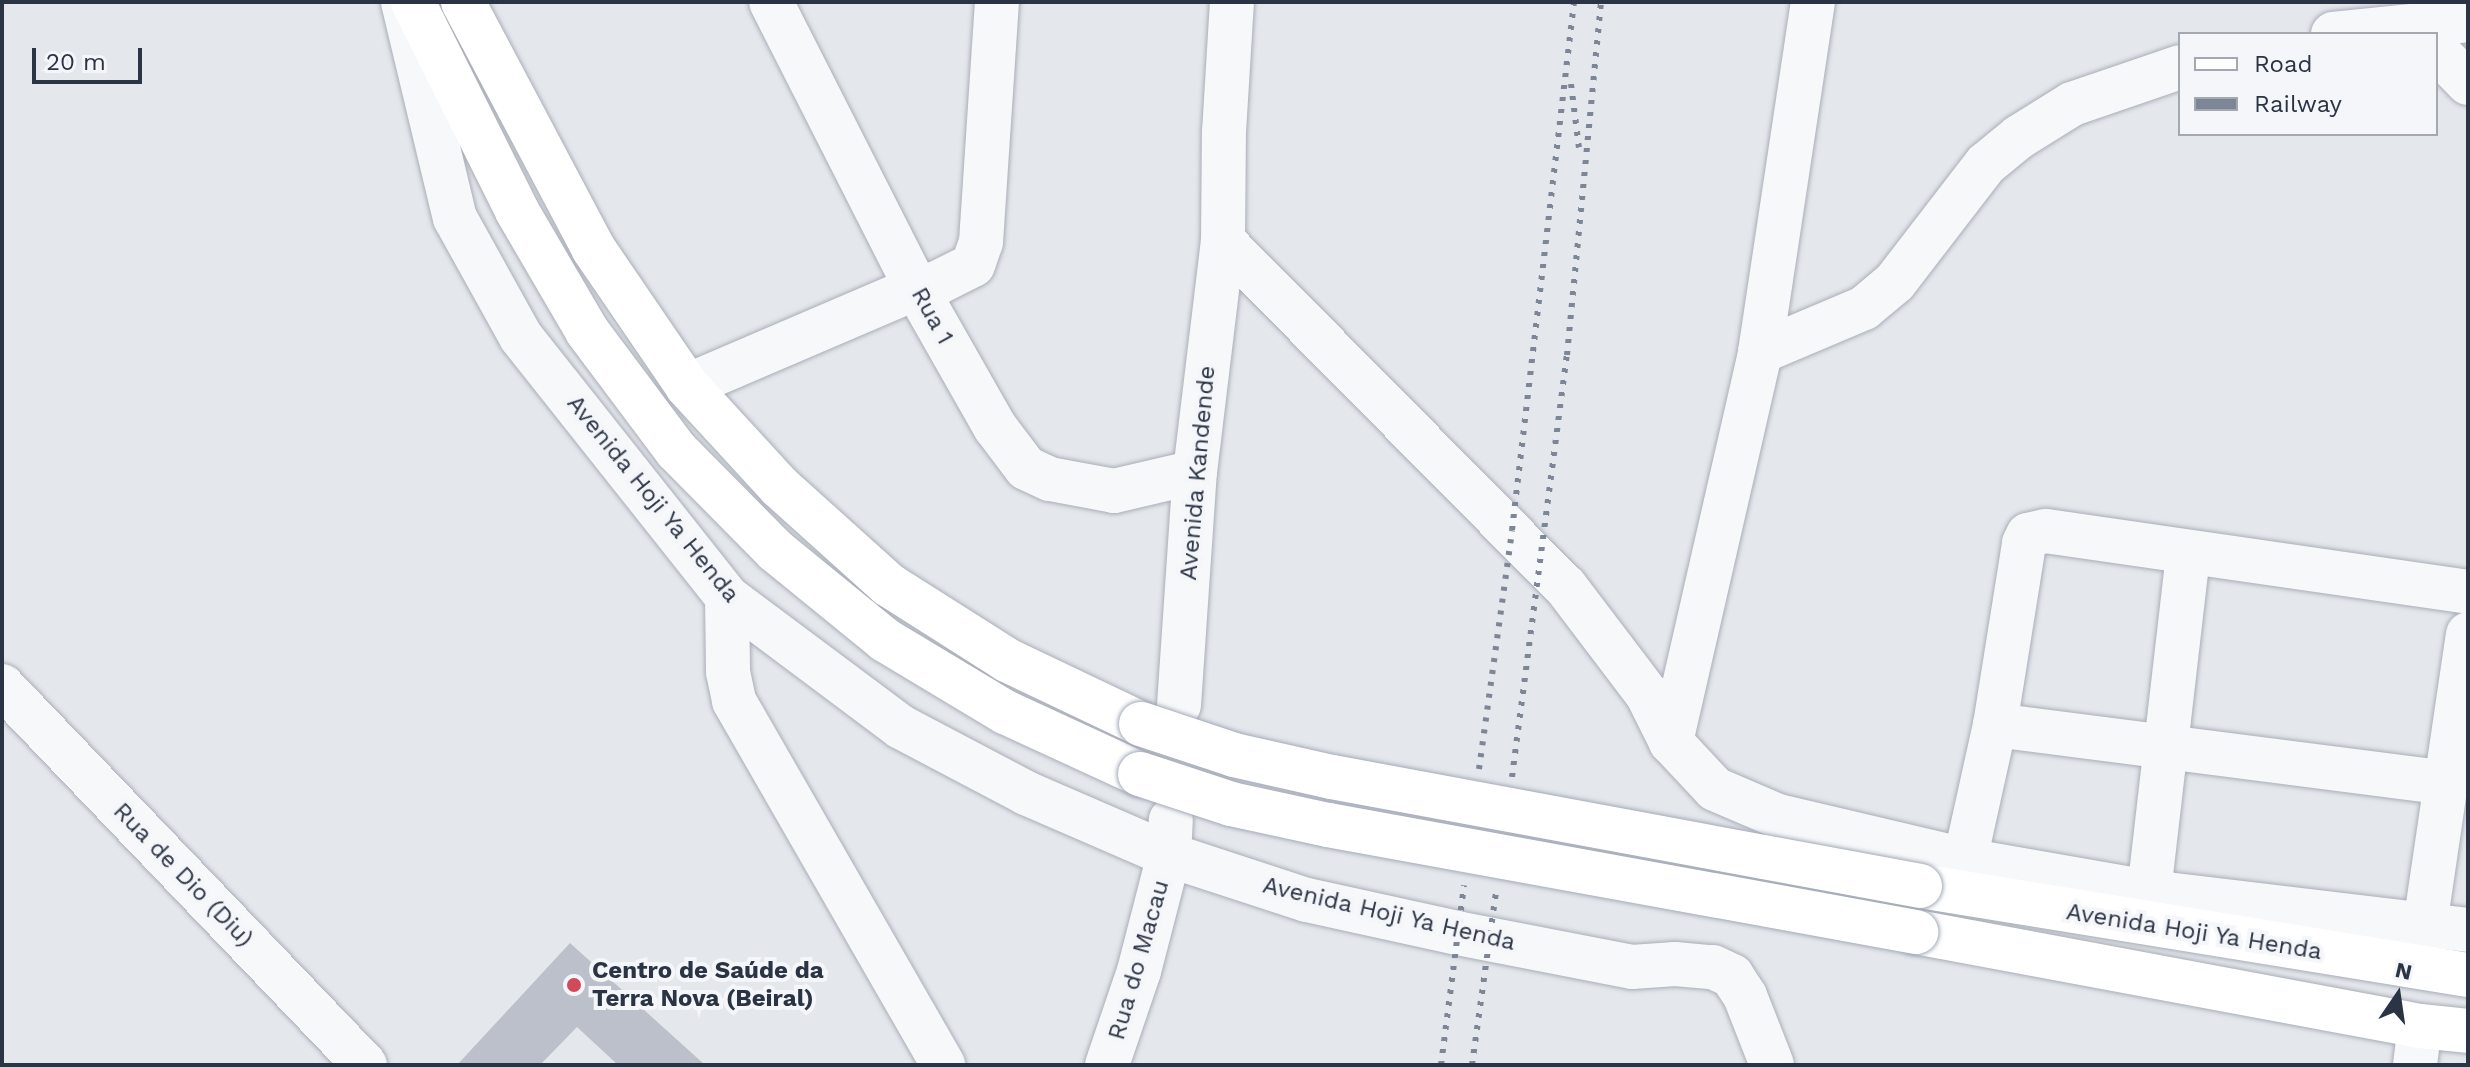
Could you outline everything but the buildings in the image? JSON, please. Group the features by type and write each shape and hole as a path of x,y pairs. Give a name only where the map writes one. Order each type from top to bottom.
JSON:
{"main road":[{"path":"413,2 517,211 587,331 676,450 776,551 885,640 1005,712 1140,774 1231,804 1328,825 1916,932 2418,1046 2468,1031"},
{"path":"463,2 593,248 687,386 780,487 889,585 1007,660 1160,714"},
{"name":"Avenida Hoji Ya Henda","path":"1160,714 1234,755 1332,777 1920,886 2468,975"}],"street":[{"name":"Avenida Hoji Ya Henda","path":"403,2 455,218 521,337 727,597 901,727 1026,793 1170,837 1307,900 1632,967 1675,964 1713,967 1732,976 1745,996 1772,1065"},
{"name":"Rua 1","path":"771,2 916,288 995,427 1026,468 1050,479 1114,491 1195,472"},
{"path":"687,386 916,288 937,283 973,265 981,242 997,2"},
{"path":"1223,241 1224,132 1232,2"},
{"path":"1671,742 1760,352 1813,2"},
{"path":"2434,32 2468,20"},
{"path":"2438,52 2468,83"},
{"path":"1760,352 1864,308 1895,282 1986,164 2019,137 2072,104 2178,68"},
{"name":"Avenida Hoji Ya Henda","path":"1223,241 1565,586 1647,694 1671,742 1715,789 1778,816 1965,860 2149,892 2468,930"},
{"name":"Avenida Kandende","path":"1160,714 1195,472 1223,241"},
{"path":"1965,860 1995,725 2028,535 2046,531 2188,554 2468,592"},
{"path":"2149,892 2188,554"},
{"path":"727,597 728,672 734,701 943,1065"},
{"path":"2425,925 2446,783 2463,704 2468,634"},
{"name":"Rua de Dio (Diu)","path":"2,686 365,1065"},
{"path":"1995,725 2446,783"},
{"name":"Rua do Macau","path":"1107,1065 1139,971 1170,837"}],"railway":[{"path":"1479,769 1512,530 1574,2"},
{"path":"1512,777 1567,355 1601,2"},
{"path":"1571,84 1579,148"},
{"path":"1441,1065 1464,885"},
{"path":"1472,1065 1496,892"}],"place":[{"name":"Centro de Saúde da Terra Nova (Beiral)","path":"574,985"}]}
